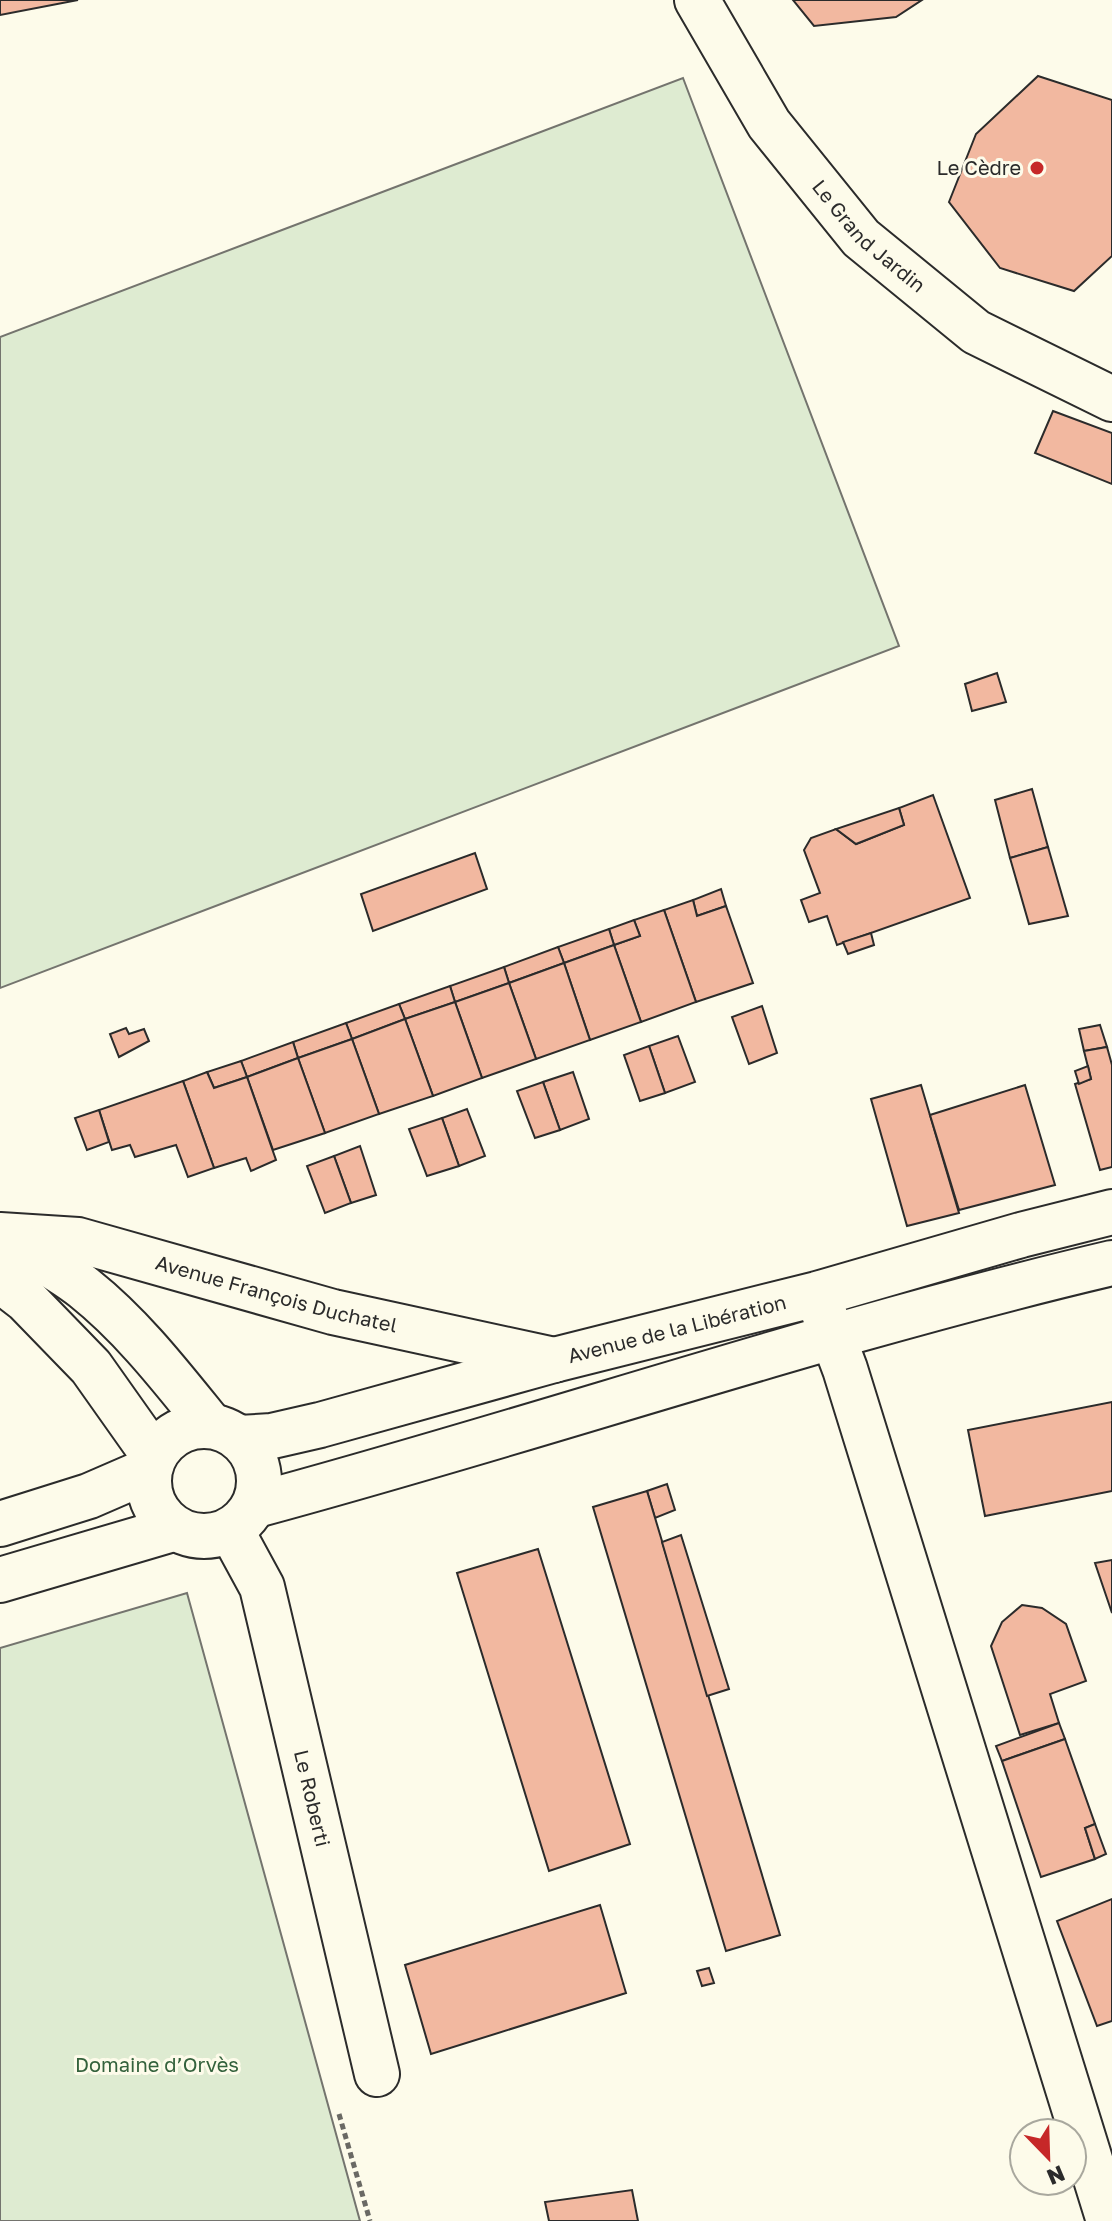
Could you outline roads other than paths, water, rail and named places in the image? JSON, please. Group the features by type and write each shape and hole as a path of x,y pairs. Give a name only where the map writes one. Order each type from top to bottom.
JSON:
{"main road":[{"name":"Le Grand Jardin","path":"697,0 769,124 861,238 976,332 1112,399"},
{"name":"Avenue de la Libération","path":"225,1432 272,1436 320,1425 554,1360 817,1294 1112,1212"},
{"name":"Avenue François Duchatel","path":"0,1235 78,1240 333,1312 554,1360"},
{"name":"Avenue François Duchatel","path":"0,1235 82,1286 114,1315 225,1432"},
{"path":"243,1518 260,1481 255,1457 225,1432 194,1426 177,1432 164,1442 152,1463 149,1492 158,1513 173,1529 192,1536 212,1537 243,1518 359,1477 831,1336 1112,1263"},
{"path":"0,1280 26,1300 91,1367 152,1463"},
{"path":"817,1294 850,1385 1109,2221"},
{"path":"0,1524 89,1496 152,1463"},
{"name":"Le Roberti","path":"243,1518 377,2074"},
{"path":"0,1580 173,1529"}],"place":[{"name":"Le Cèdre","path":"1037,168"}],"park label":[{"name":"Domaine d’Orvès","path":"157,2065"}]}
